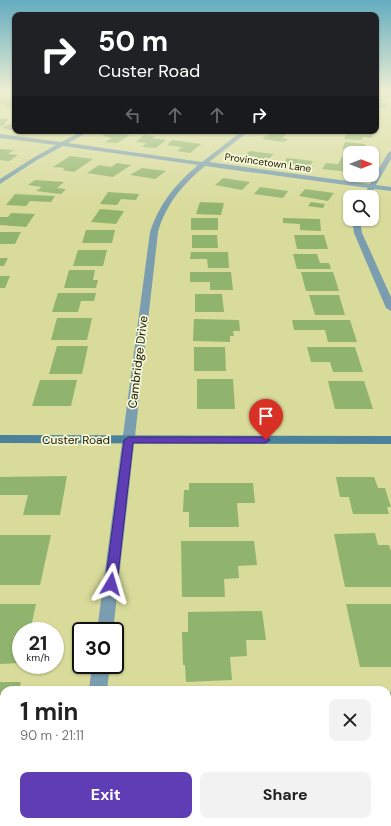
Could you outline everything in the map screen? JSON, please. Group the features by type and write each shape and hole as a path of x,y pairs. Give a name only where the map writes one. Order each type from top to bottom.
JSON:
{"street":[{"path":"0,182 29,162 82,134"},
{"name":"Cambridge Drive","path":"106,622 154,232 158,218 173,192 242,134"},
{"name":"Provincetown Lane","path":"0,136 391,189"},
{"path":"370,190 391,153"},
{"path":"357,226 358,233 391,308"},
{"name":"Custer Road","path":"0,439 391,440"},
{"path":"98,686 100,674"}],"building":[{"path":"106,134 130,135 117,143 105,142 112,138 102,136"},
{"path":"268,134 287,134 282,138 288,139 284,142 262,139"},
{"path":"346,134 373,134 372,138 363,137 361,140 344,139"},
{"path":"144,135 155,136 152,138 166,140 156,148 142,147 147,143 136,142"},
{"path":"172,140 201,144 190,153 177,151 182,147 167,145"},
{"path":"345,142 365,144 364,146 343,146"},
{"path":"0,149 14,150 8,154 18,155 9,161 0,160"},
{"path":"250,151 274,154 265,162 254,161 258,157 245,155"},
{"path":"70,156 93,159 74,172 62,170 65,168 53,167"},
{"path":"343,157 343,171 322,169 326,163 338,164"},
{"path":"287,158 313,161 309,167 283,164"},
{"path":"117,163 131,165 113,177 87,173 99,165 111,167"},
{"path":"142,168 166,171 155,179 130,175"},
{"path":"223,178 250,182 242,190 215,185"},
{"path":"35,180 64,182 57,188 66,189 61,194 36,191 42,187 28,185"},
{"path":"260,187 288,191 283,198 254,194"},
{"path":"305,189 334,193 328,201 299,196"},
{"path":"108,192 139,194 136,200 121,199 117,205 100,204"},
{"path":"15,194 55,196 51,202 30,201 26,206 6,205"},
{"path":"200,202 224,203 221,215 196,214"},
{"path":"311,202 325,204 323,208 308,206"},
{"path":"100,209 124,211 116,224 91,222"},
{"path":"11,213 35,214 26,227 0,225 0,217 8,217"},
{"path":"191,218 218,218 218,230 191,230"},
{"path":"283,218 320,219 321,231 300,230 300,224 283,223"},
{"path":"86,230 115,230 112,243 82,243"},
{"path":"0,232 21,232 15,244 0,244"},
{"path":"192,235 217,235 218,248 192,248"},
{"path":"294,235 324,235 328,249 297,249"},
{"path":"78,250 107,250 103,266 73,266"},
{"path":"191,252 228,252 229,268 208,268 207,259 190,259"},
{"path":"293,254 317,254 320,263 329,263 331,269 297,269"},
{"path":"0,258 8,258 4,266 0,266"},
{"path":"69,270 95,270 93,280 98,280 96,288 64,288"},
{"path":"190,272 231,272 233,290 210,290 210,282 190,282"},
{"path":"301,272 333,272 339,291 306,291"},
{"path":"0,276 10,276 5,288 0,288"},
{"path":"58,293 96,293 94,301 81,301 78,312 52,312"},
{"path":"195,294 222,294 224,312 195,312"},
{"path":"309,295 339,295 345,315 315,315"},
{"path":"57,318 92,318 87,340 51,340"},
{"path":"194,319 239,320 240,331 233,331 234,336 230,336 230,342 193,341"},
{"path":"292,320 350,320 357,342 328,342 325,330 294,330"},
{"path":"57,346 88,346 82,374 49,374"},
{"path":"194,347 225,347 226,371 194,371"},
{"path":"307,347 355,347 363,372 333,372 330,362 311,362"},
{"path":"197,379 233,379 235,409 197,409"},
{"path":"40,380 77,380 71,406 32,406"},
{"path":"328,381 364,381 373,409 335,409"},
{"path":"67,476 60,515 23,515 28,495 0,495 0,477"},
{"path":"336,477 374,477 378,488 385,488 391,507 387,507 389,514 353,514 349,497 340,497"},
{"path":"189,483 253,483 255,503 237,503 239,527 189,527 189,512 183,512 184,490 189,490"},
{"path":"375,533 378,545 389,545 391,551 391,587 345,587 334,534"},
{"path":"0,535 51,535 40,585 0,585"},
{"path":"181,541 254,541 257,565 238,566 239,578 224,579 225,597 182,597"},
{"path":"0,604 36,604 32,622 12,622 12,663 0,664"},
{"path":"346,604 391,604 391,667 360,667"},
{"path":"262,611 266,640 246,640 247,656 230,657 232,680 186,682 185,665 183,665 182,632 188,632 188,612"},
{"path":"0,682 21,682 20,686 0,686"}],"route":[{"path":"111,584 129,440 266,440"}]}
